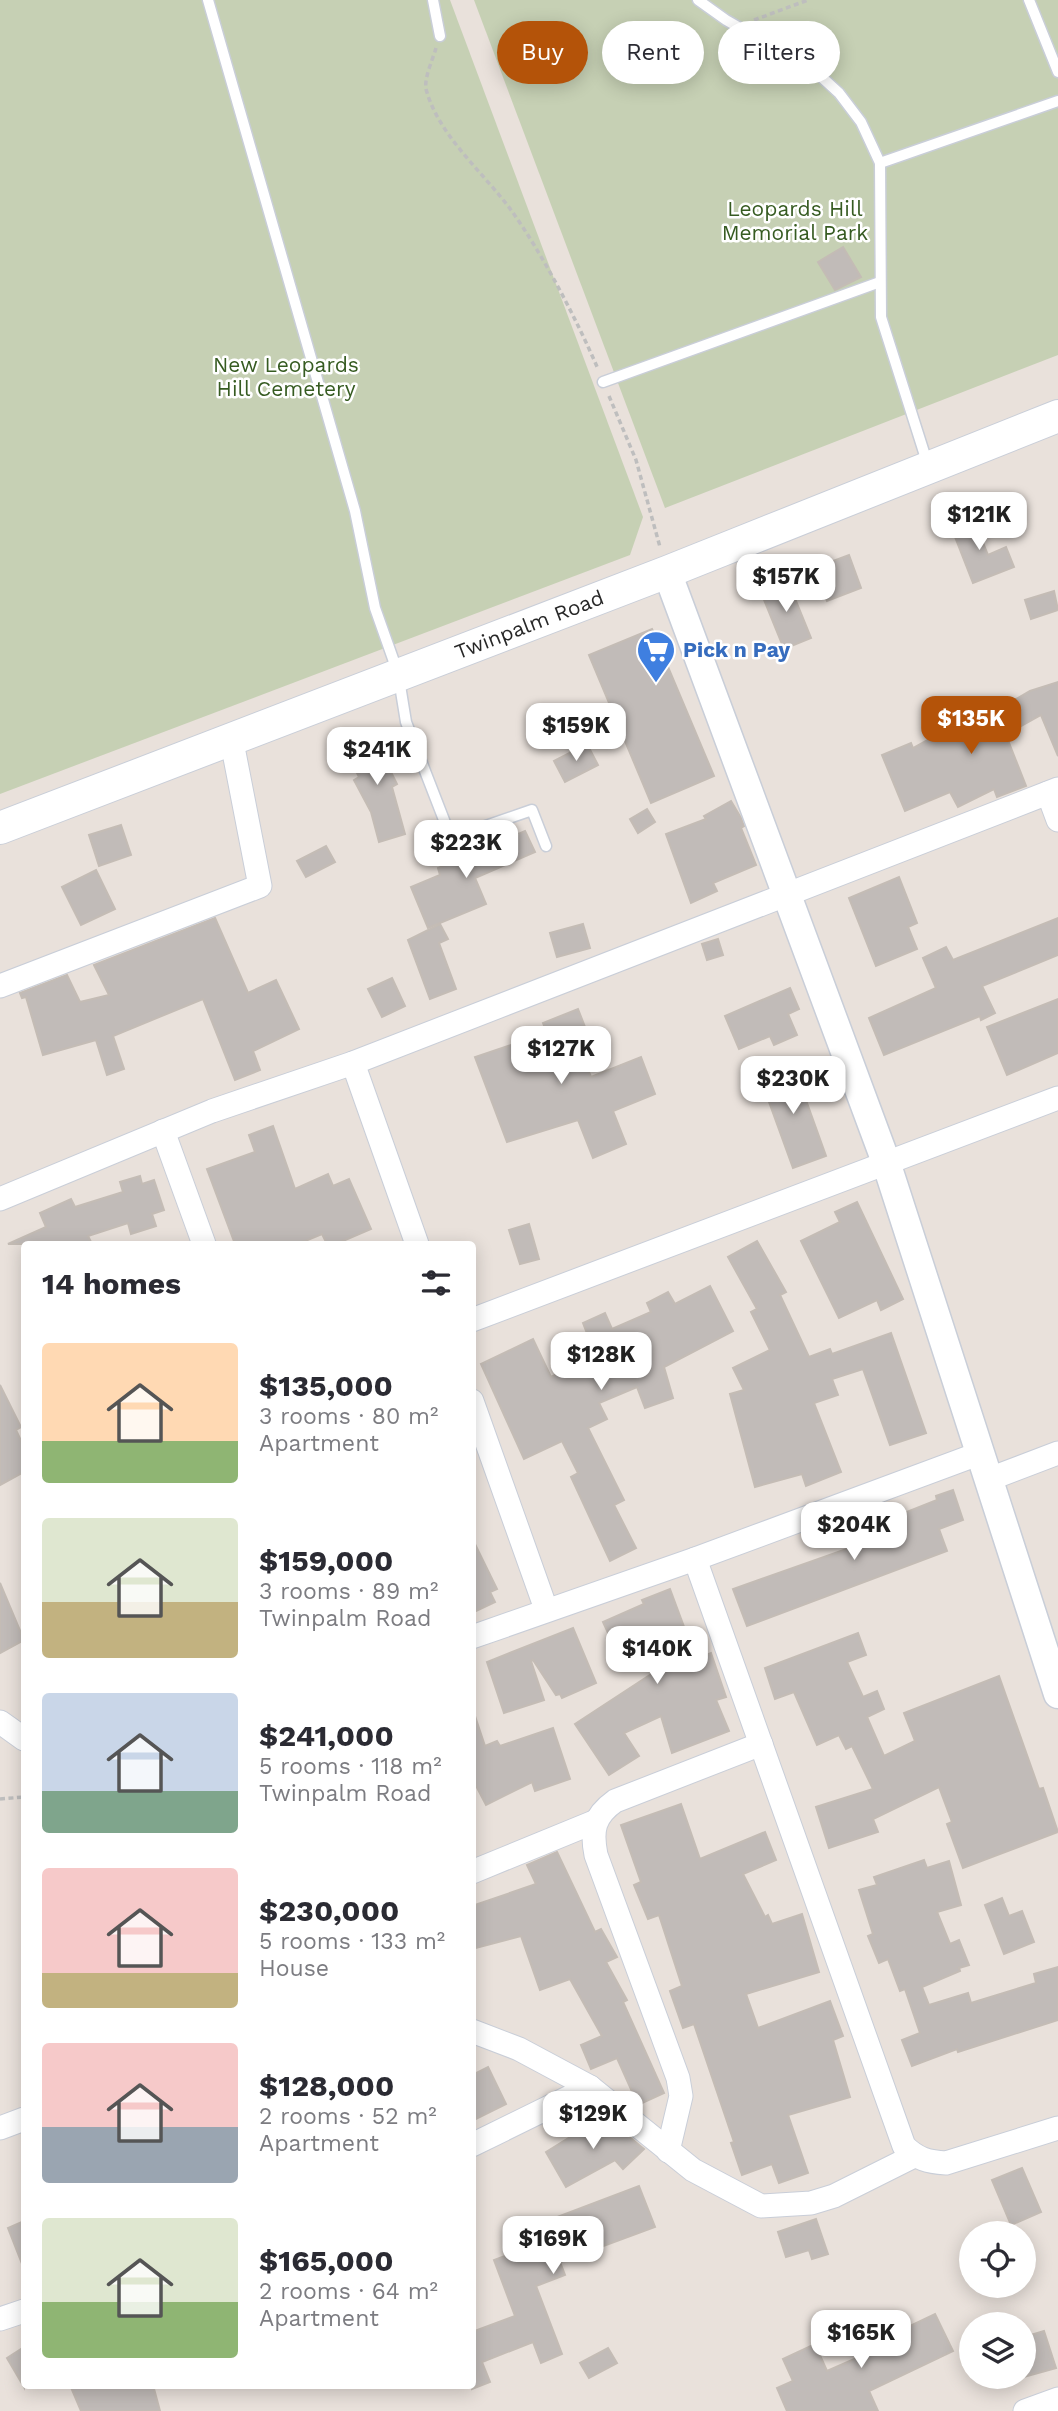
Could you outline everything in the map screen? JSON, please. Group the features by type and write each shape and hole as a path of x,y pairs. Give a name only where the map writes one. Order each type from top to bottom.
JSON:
{"main road":[{"name":"Twinpalm Road","path":"0,828 231,737 667,572 928,465 1058,416"}],"street":[{"path":"667,572 887,1162 1058,1694"},
{"path":"0,986 260,886 231,737"},
{"path":"0,1199 163,1131 353,1063 1053,791 1058,820"},
{"path":"353,1063 416,1241"},
{"path":"476,1318 1058,1098"},
{"path":"163,1131 203,1241"},
{"path":"476,1412 546,1609"},
{"path":"476,1635 695,1559 983,1467 1058,1453"},
{"path":"695,1559 898,2134 914,2156 929,2162 946,2163 1058,2128"},
{"path":"0,1723 21,1737"},
{"path":"476,1870 594,1822 615,1801 761,1744"},
{"path":"594,1822 592,1838 596,1855 678,2078 681,2096 668,2151"},
{"path":"476,2033 519,2049 590,2087 644,2128 668,2151 739,2196 761,2206 811,2203 834,2196 914,2156"},
{"path":"476,2143 590,2087"},
{"path":"0,2128 21,2120"},
{"path":"0,2319 21,2312"},
{"path":"1025,2411 1058,2399"}],"lane":[{"path":"208,0 355,511 375,608 398,673 406,722 451,838 533,810 546,846"},
{"path":"433,0 440,36"},
{"path":"698,0 730,21"},
{"path":"1029,0 1058,72"},
{"path":"829,84 861,122 880,163 881,317 928,465"},
{"path":"880,163 1058,101"},
{"path":"603,382 880,282"}],"path":[{"path":"751,21 808,0"},
{"path":"440,36 425,86 445,132 481,170 513,213 583,333 636,460 667,572"},
{"path":"0,1799 21,1797"}],"green space":[{"name":"New Leopards Hill Cemetery","path":"0,0 450,0 643,517 630,555 0,794"},
{"name":"Leopards Hill Memorial Park","path":"474,0 1058,0 1058,355 665,508 506,84 588,84 588,21 497,21 497,61"}],"building":[{"path":"843,247 861,277 835,290 818,262"},
{"path":"972,515 988,555 1006,547 1014,567 973,583 950,524"},
{"path":"849,555 861,588 827,601 814,568"},
{"path":"787,579 811,638 784,649 760,590"},
{"path":"1054,591 1058,610 1031,619 1025,600"},
{"path":"652,629 714,776 651,803 589,655"},
{"path":"1058,682 1058,756 1041,715 1007,734 1004,730 1026,786 997,797 994,789 958,807 950,792 905,811 882,755 911,743 913,748 949,728 956,741 1001,725 994,712 1030,691"},
{"path":"378,736 389,760 386,762 397,784 392,787 405,834 379,842 371,812 354,780 359,777 346,750"},
{"path":"587,744 598,765 565,782 554,761"},
{"path":"731,801 741,818 744,826 741,828 756,865 713,883 717,891 691,903 666,834 706,819 704,816"},
{"path":"647,809 655,822 638,833 630,819"},
{"path":"121,825 131,855 99,866 89,835"},
{"path":"525,831 535,852 475,878 486,904 428,928 411,887 440,875 438,868"},
{"path":"326,846 335,862 306,877 297,861"},
{"path":"96,870 115,909 81,925 62,887"},
{"path":"899,877 917,923 908,927 917,949 876,966 849,898"},
{"path":"215,918 248,993 276,980 299,1029 253,1051 260,1070 235,1080 203,999 113,1036 124,1069 107,1075 96,1040 43,1055 26,997 22,998 20,993 67,975 80,1002 109,995 94,965"},
{"path":"1058,918 1058,955 982,986 995,1013 981,1020 980,1016 884,1055 869,1018 936,988 923,958 946,947 953,960"},
{"path":"440,924 448,939 439,943 456,989 430,999 408,940"},
{"path":"583,924 590,948 557,957 550,933"},
{"path":"718,939 723,955 707,960 702,944"},
{"path":"392,978 405,1006 382,1017 368,989"},
{"path":"790,988 799,1009 788,1014 797,1035 774,1045 770,1036 739,1049 725,1016"},
{"path":"1058,999 1058,1053 1007,1075 987,1027"},
{"path":"578,1009 592,1045 580,1050 591,1077 641,1057 655,1094 613,1111 626,1144 593,1158 578,1120 507,1142 475,1057 547,1033 543,1023"},
{"path":"793,1064 826,1156 793,1168 760,1077"},
{"path":"273,1126 295,1189 328,1174 333,1186 349,1179 371,1229 343,1241 326,1241 322,1234 305,1241 234,1241 207,1169 255,1152 249,1135"},
{"path":"140,1176 142,1184 154,1180 164,1210 152,1214 156,1226 131,1234 128,1223 88,1236 90,1241 21,1241 21,1244 8,1244 46,1227 40,1213 71,1199 75,1207 123,1192 120,1182"},
{"path":"857,1202 903,1299 881,1310 877,1300 839,1318 801,1241 840,1222 835,1212"},
{"path":"529,1224 539,1259 520,1264 509,1230"},
{"path":"757,1241 786,1292 780,1295 809,1357 830,1349 832,1354 891,1333 926,1433 890,1445 863,1369 832,1379 838,1395 814,1403 841,1472 806,1486 802,1474 755,1487 730,1394 744,1390 733,1368 770,1350 751,1312 757,1309 728,1257"},
{"path":"710,1286 733,1331 664,1367 673,1398 645,1408 637,1387 599,1403 607,1419 588,1428 624,1500 614,1505 636,1548 610,1561 571,1477 578,1473 562,1441 524,1459 481,1364 533,1339 551,1377 581,1362 573,1343 588,1336 583,1323 605,1313 612,1329 651,1312 647,1303 668,1292 675,1304"},
{"path":"0,1385 21,1427 16,1430 21,1441 21,1474 0,1485"},
{"path":"953,1490 963,1520 939,1529 947,1551 747,1626 733,1589 858,1545 856,1541 872,1535 869,1527 937,1500 936,1496"},
{"path":"476,1546 497,1589 490,1592 495,1602 476,1611"},
{"path":"0,1583 21,1633 21,1642 0,1653"},
{"path":"670,1589 696,1659 711,1653 726,1697 716,1700 729,1731 672,1753 661,1716 624,1733 639,1756 609,1775 575,1724 662,1667 656,1656 625,1670 603,1622 644,1604 642,1600"},
{"path":"573,1628 596,1683 562,1698 560,1694 556,1695 533,1660 531,1661 544,1700 504,1713 487,1662"},
{"path":"858,1633 866,1655 847,1662 863,1697 877,1691 884,1709 867,1717 884,1756 915,1741 904,1713 999,1676 1039,1789 1043,1788 1058,1832 963,1868 947,1824 952,1822 939,1787 873,1819 878,1832 829,1848 816,1807 873,1789 852,1746 846,1749 839,1735 817,1745 794,1692 775,1699 765,1668"},
{"path":"476,1719 485,1746 497,1741 500,1746 553,1728 570,1779 535,1791 532,1782 486,1805 476,1786"},
{"path":"681,1804 700,1859 765,1832 776,1860 743,1874 765,1917 768,1915 772,1924 802,1914 819,1972 746,1994 758,2028 830,2001 843,2036 833,2040 850,2097 788,2115 808,2173 779,2183 772,2164 742,2175 731,2143 734,2142 694,2024 683,2028 670,1991 682,1986 659,1915 648,1919 634,1885 641,1882 621,1825"},
{"path":"557,1852 595,1932 601,1929 617,1957 606,1962 627,2000 623,2002 664,2093 638,2105 617,2058 591,2069 581,2045 602,2036 570,1979 540,1990 521,1936 476,1948 476,1905 536,1884 527,1865"},
{"path":"924,1860 927,1868 949,1861 961,1905 937,1912 950,1944 959,1940 969,1965 922,1987 929,2005 968,1993 971,2003 1036,1983 1034,1974 1058,1967 1058,2020 958,2052 957,2049 912,2066 902,2040 920,2033 905,1989 900,1991 888,1959 879,1963 868,1936 873,1934 859,1890 877,1885 874,1877"},
{"path":"1002,1898 1009,1916 1022,1911 1034,1942 1004,1954 985,1905"},
{"path":"488,2067 506,2104 476,2119 476,2073"},
{"path":"604,2116 644,2149 623,2169 615,2160 566,2187 546,2152"},
{"path":"1022,2168 1041,2212 1020,2221 1009,2221 992,2180"},
{"path":"639,2186 655,2227 560,2262 565,2275 536,2286 562,2354 541,2363 533,2342 482,2362 490,2382 476,2387 476,2331 515,2316 494,2260 563,2234 557,2217"},
{"path":"816,2219 828,2254 812,2259 809,2250 786,2257 778,2232"},
{"path":"21,2222 21,2261 8,2228"},
{"path":"935,2314 953,2351 869,2391 878,2411 787,2411 777,2388 793,2381 783,2359 815,2344 827,2371 875,2350 872,2344"},
{"path":"1044,2331 1056,2368 1036,2374 1036,2333"},
{"path":"608,2348 617,2363 589,2378 580,2363"},
{"path":"21,2349 21,2382 7,2358"},
{"path":"72,2389 154,2389 160,2411 81,2411"}],"place":[{"name":"Pick n Pay","path":"656,684"}]}
